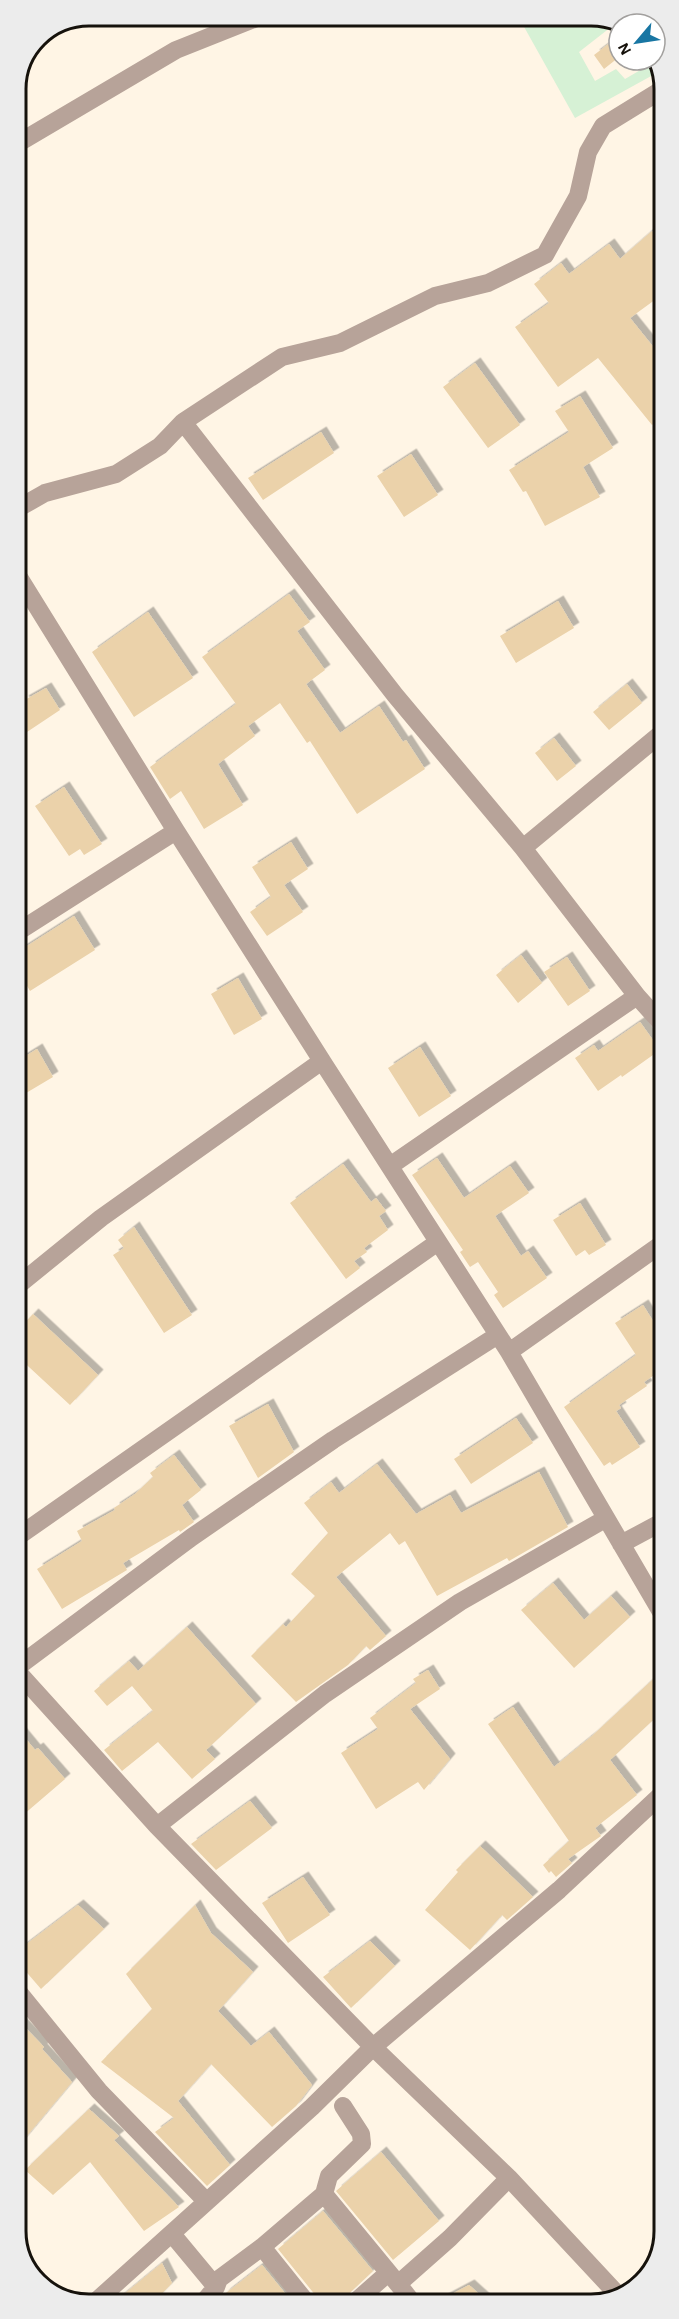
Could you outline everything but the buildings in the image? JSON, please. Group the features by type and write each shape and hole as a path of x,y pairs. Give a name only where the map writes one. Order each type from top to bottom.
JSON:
{"street":[{"path":"26,139 176,50 236,26"},
{"path":"26,504 45,493 116,474 160,446 183,422 282,357 340,343 435,296 488,283 545,255 578,196 588,152 603,126 654,95"},
{"path":"183,422 395,695 523,848 637,996 654,1013"},
{"path":"26,589 176,831 498,1335 654,1600"},
{"path":"523,848 654,739"},
{"path":"26,927 176,831"},
{"path":"390,1166 637,996"},
{"path":"26,1279 101,1218 322,1061"},
{"path":"26,1531 438,1242"},
{"path":"508,1352 654,1249"},
{"path":"26,1662 192,1537 333,1440 498,1335"},
{"path":"157,1826 334,1688 460,1602 605,1519"},
{"path":"621,1544 654,1526"},
{"path":"26,1680 157,1826 372,2047 509,2178 613,2289"},
{"path":"105,2293 312,2107 372,2047 559,1890 654,1801"},
{"path":"26,2001 99,2091 206,2201"},
{"path":"211,2293 219,2279 262,2247 324,2194 329,2176 362,2144 361,2134 343,2106"},
{"path":"324,2194 401,2292 509,2178"},
{"path":"172,2234 216,2287"},
{"path":"262,2247 299,2293"}],"green space":[{"path":"524,26 607,28 579,52 595,81 611,72 619,72 625,79 637,72 651,72 652,76 575,118"}]}
